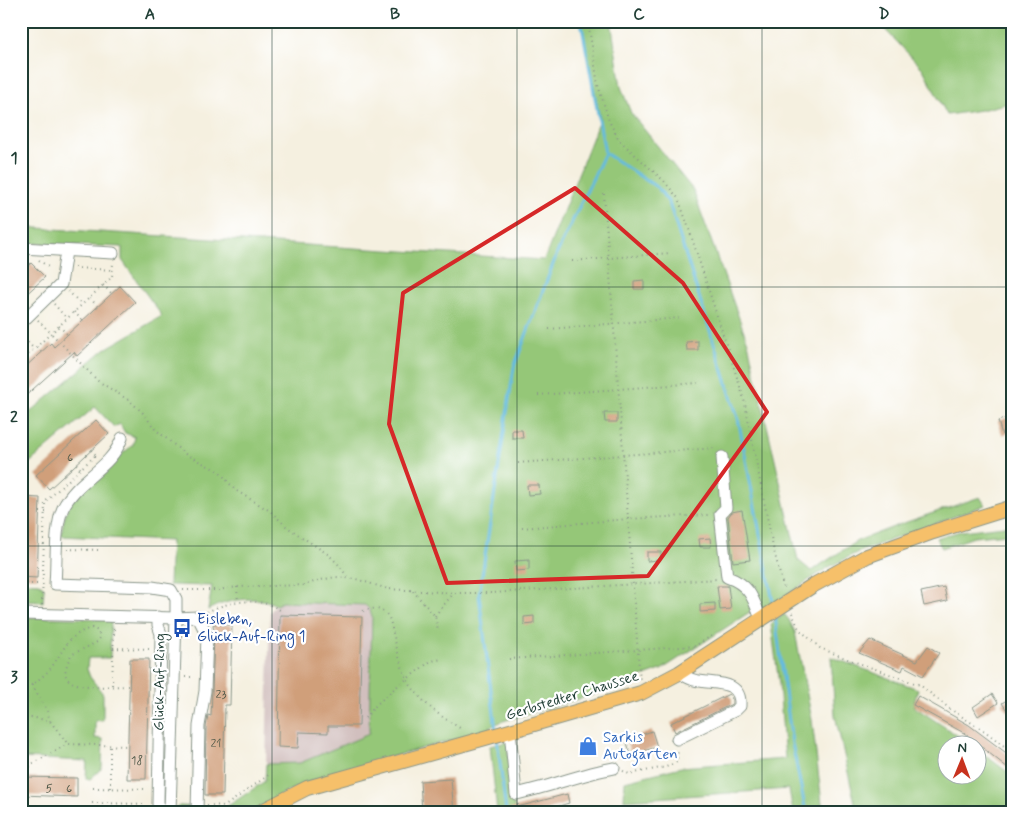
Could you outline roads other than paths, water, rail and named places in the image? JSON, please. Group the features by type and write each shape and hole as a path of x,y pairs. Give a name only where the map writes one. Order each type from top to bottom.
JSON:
{"main road":[{"name":"Gerbstedter Chaussee","path":"260,812 307,788 641,692 679,673 829,576 867,556 1009,512"}],"street":[{"path":"21,248 113,253"},
{"path":"21,323 61,284 66,251"},
{"path":"122,438 118,450 72,495 63,508 58,524 55,584 152,587 170,590 176,598 176,618 198,617 207,635 205,691 199,726 197,808"},
{"path":"722,456 726,508 720,514 727,577 738,581 775,610"},
{"name":"Glück-Auf-Ring","path":"21,614 176,618 170,812"},
{"path":"158,617 161,634 158,790 161,808"},
{"path":"677,740 736,710 740,706 741,698 734,688 693,680 679,673"},
{"path":"507,732 516,794 549,786 587,773 614,768"}],"waterway":[{"path":"581,21 605,153 658,188 669,203 738,418 774,607"},
{"path":"496,730 479,595 514,367 558,251 605,153"},
{"path":"775,616 792,743 806,812"},
{"path":"497,738 506,812"}],"place":[{"name":"Eisleben, Glück-Auf-Ring 1","path":"182,628"},
{"name":"Sarkis Autogarten","path":"588,746"}]}
